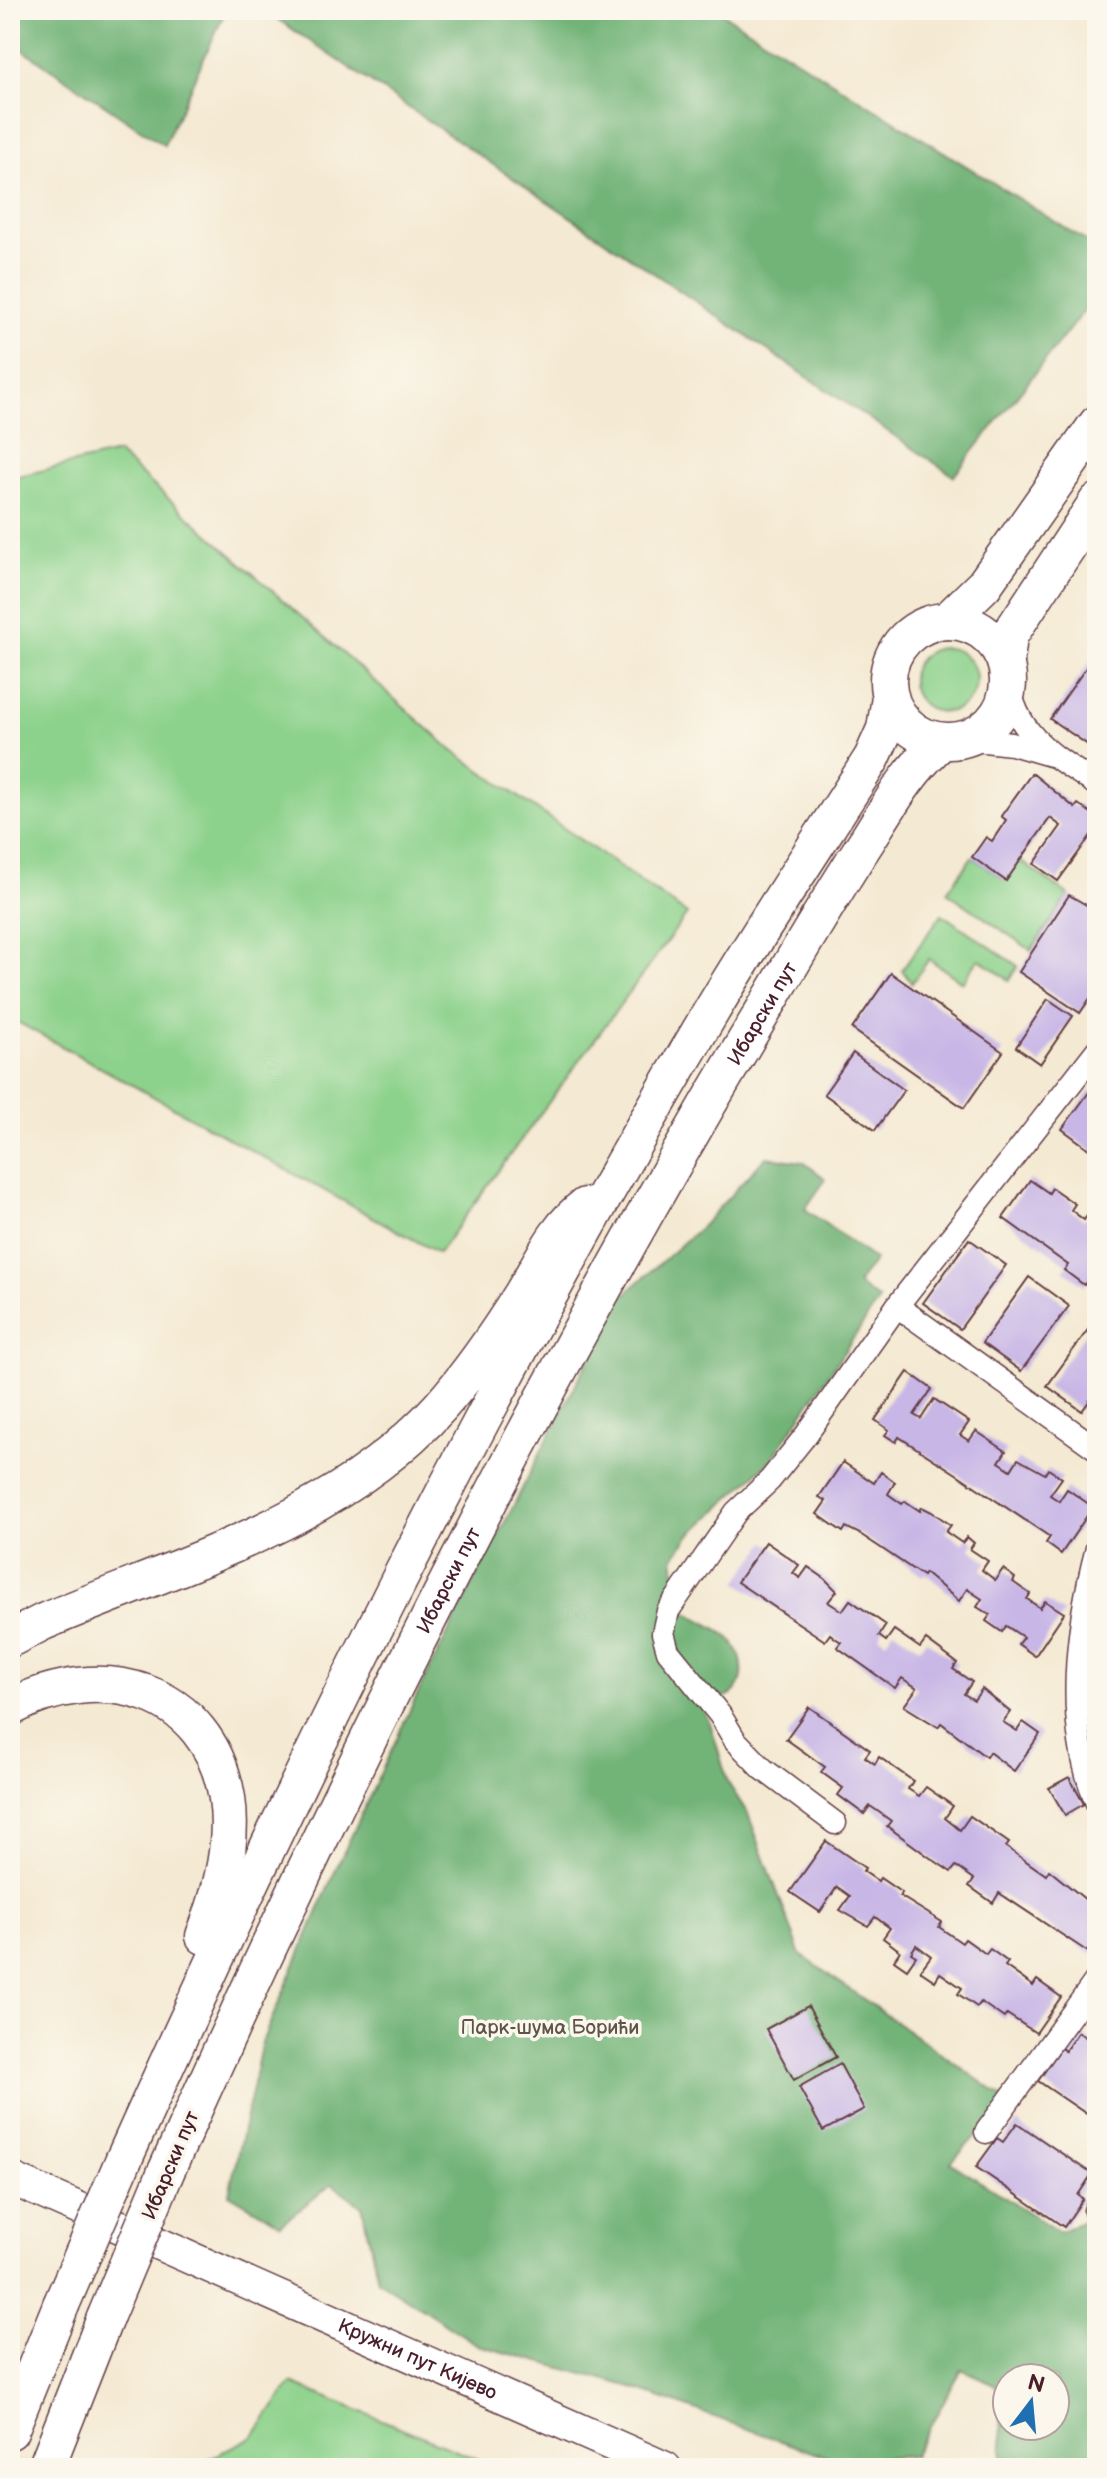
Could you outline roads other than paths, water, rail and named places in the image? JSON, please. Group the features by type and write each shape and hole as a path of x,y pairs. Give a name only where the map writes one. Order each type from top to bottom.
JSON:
{"main road":[{"path":"10,2431 61,2305 184,2026 424,1531 609,1189 721,996 872,758 885,729 890,697 888,681 896,651 917,629 947,621 984,585 1097,424"},
{"path":"890,697 904,722 915,732 954,740 980,733 1001,711 1009,636 1097,502"},
{"path":"947,621 983,631 1007,672"},
{"name":"Ибарски пут","path":"46,2468 165,2174 277,1926 477,1522 650,1200 847,872 913,770 954,740"},
{"path":"10,1639 299,1513 383,1458 411,1436 462,1380 502,1326 550,1244 576,1212 609,1189"},
{"path":"10,1708 57,1688 124,1685 159,1697 187,1717 207,1742 227,1798 228,1833 218,1897 182,1997 184,2026"},
{"name":"Кружни пут Кијево","path":"10,2178 170,2247 475,2387 665,2468"}],"street":[{"path":"1007,672 1018,720 1058,758 1097,785"},
{"path":"954,740 1012,744 1058,758"},
{"path":"835,1823 763,1769 735,1740 720,1715 668,1651 663,1633 668,1611 736,1512 770,1480 806,1435 897,1306 1097,1050"},
{"path":"897,1306 1097,1449"},
{"path":"1097,1548 1086,1595 1077,1699 1088,1778 1097,1803"},
{"path":"986,2132 1097,1979"}],"park label":[{"name":"Парк-шума Борићи","path":"550,2027"}]}
